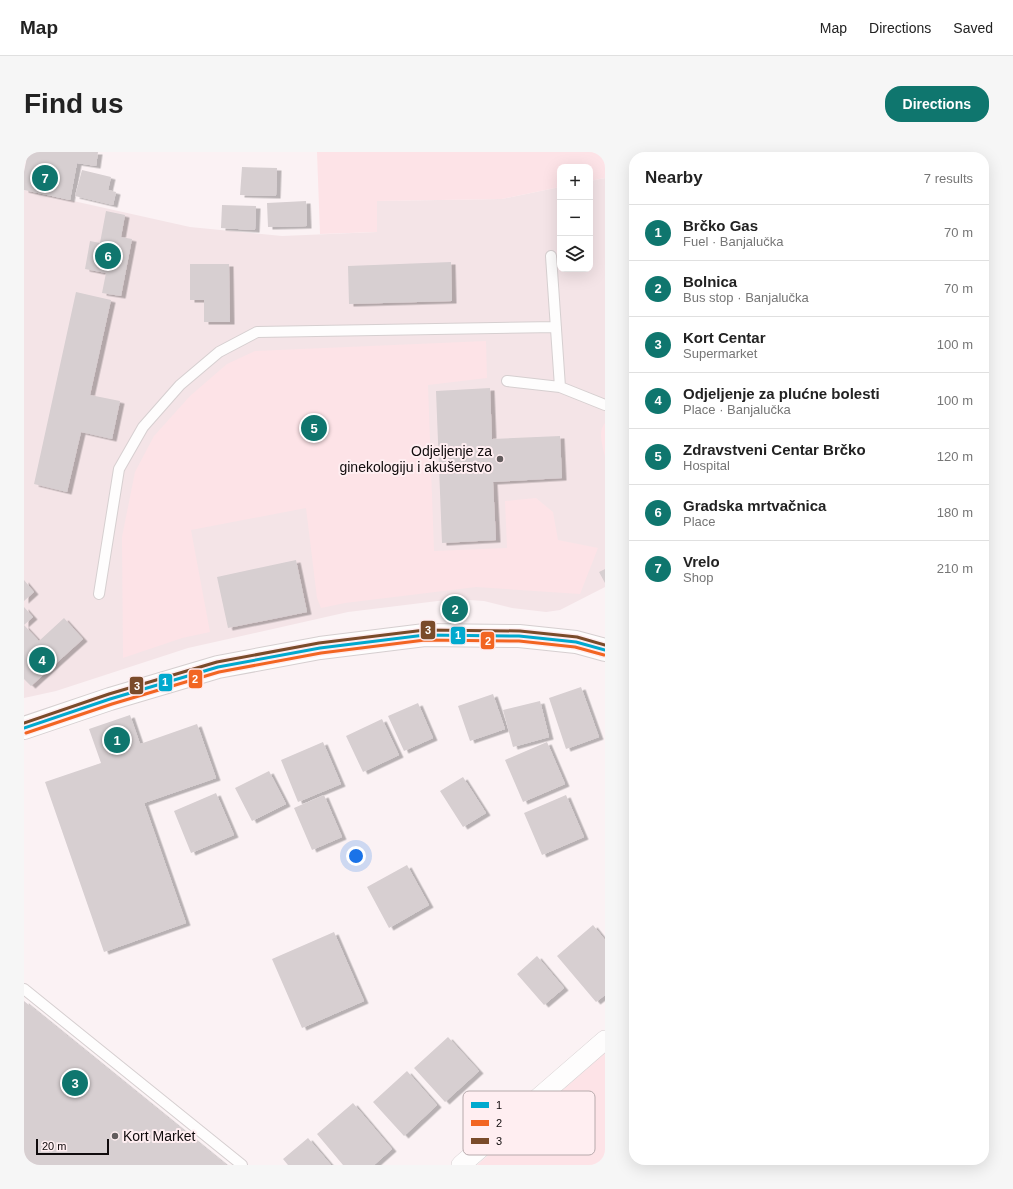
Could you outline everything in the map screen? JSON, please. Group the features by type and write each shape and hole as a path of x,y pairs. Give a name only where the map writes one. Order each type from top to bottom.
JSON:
{"main road":[{"path":"24,728 110,699 218,667 320,648 425,635 519,636 576,642 605,650"}],"street":[{"path":"546,1091 605,1040"},
{"path":"461,1165 473,1155"}],"lane":[{"path":"551,256 560,387"},
{"path":"99,594 119,469 143,427 180,385 219,352 258,332 556,327"},
{"path":"507,382 560,387 605,405"},
{"path":"24,989 242,1165"}],"shaded area":[{"path":"317,152 605,152 605,178 593,180 593,164 557,164 557,188 502,199 377,201 377,232 320,234"},
{"path":"605,178 605,587 560,610 546,612 512,608 484,601 454,599 348,612 188,648 56,691 24,698 24,190 190,227 282,236 377,232 376,201 502,199 557,188 557,272 593,272 593,180"},
{"path":"486,341 487,378 428,385 434,551 507,548 505,501 536,498 553,512 558,540 598,548 580,594 476,587 345,603 321,608 317,598 306,508 191,530 210,632 182,638 123,658 122,537 135,472 154,436 190,396 227,364 255,351"},
{"path":"605,423 605,457 601,431"},
{"path":"605,1053 605,1165 477,1165 488,1155 595,1155 595,1091 562,1091"}],"building":[{"path":"28,152 98,152 96,166 77,163 70,200 24,190 24,172"},
{"path":"242,167 277,168 276,196 240,195"},
{"path":"82,170 111,177 108,190 116,192 113,205 75,196"},
{"path":"306,201 307,226 268,227 267,203"},
{"path":"222,205 256,206 255,230 221,228"},
{"path":"106,211 125,215 121,237 132,239 121,296 102,293 106,273 85,269 90,241 100,243"},
{"path":"451,262 452,301 349,304 348,266"},
{"path":"190,264 229,264 230,322 204,322 204,300 190,300"},
{"path":"76,292 111,300 90,395 120,401 112,439 81,432 67,492 34,484"},
{"name":"Odjeljenje za ginekologiju i akušerstvo","path":"490,388 492,439 560,436 562,478 493,482 496,540 442,543 436,391"},
{"path":"296,560 307,612 228,628 217,577"},
{"path":"605,569 605,583 599,572"},
{"path":"24,580 34,592 24,601"},
{"path":"24,607 33,617 24,625"},
{"path":"64,618 83,639 31,686 24,679 24,625 39,641"},
{"path":"581,687 599,737 566,749 549,698"},
{"path":"493,694 505,729 470,741 458,706"},
{"path":"540,701 549,737 513,747 503,710"},
{"path":"418,703 433,738 404,751 388,716"},
{"path":"130,715 140,744 197,724 216,778 144,803 186,923 104,952 45,782 101,763 89,729"},
{"path":"382,719 399,755 363,772 346,736"},
{"path":"323,742 341,784 298,802 281,760"},
{"path":"547,742 565,784 523,802 505,760"},
{"path":"269,771 286,804 252,821 235,788"},
{"path":"463,777 486,813 463,827 440,791"},
{"path":"216,793 234,835 191,853 174,811"},
{"path":"324,795 342,837 312,850 294,808"},
{"path":"566,795 584,837 542,855 524,813"},
{"path":"407,865 429,905 389,928 367,887"},
{"path":"593,925 605,940 605,995 596,1002 557,956"},
{"path":"334,932 364,1001 302,1028 272,959"},
{"path":"537,956 564,988 544,1005 517,974"},
{"path":"24,1001 226,1165 24,1165"},
{"path":"448,1037 479,1071 445,1102 414,1068"},
{"path":"407,1071 437,1105 404,1136 373,1102"},
{"path":"353,1103 392,1149 374,1165 343,1165 317,1134"},
{"path":"308,1138 331,1165 288,1165 283,1159"}],"transit line":[{"name":"3","path":"24,723 109,694 217,662 319,643 425,630 520,631 577,637 605,645"},
{"name":"1","path":"24,728 110,699 218,667 320,648 425,635 519,636 576,642 605,650"},
{"name":"2","path":"26,733 112,704 219,672 321,653 425,640 519,641 575,647 604,655"}],"place":[{"name":"Vrelo","path":"45,178"},
{"name":"Gradska mrtvačnica","path":"108,256"},
{"name":"Zdravstveni Centar Brčko","path":"314,428"},
{"name":"Odjeljenje za ginekologiju i akušerstvo","path":"500,459"},
{"name":"Bolnica","path":"455,609"},
{"name":"Odjeljenje za plućne bolesti","path":"42,660"},
{"name":"Brčko Gas","path":"117,740"},
{"name":"Kort Centar","path":"75,1083"},
{"name":"Kort Market","path":"115,1136"}]}
